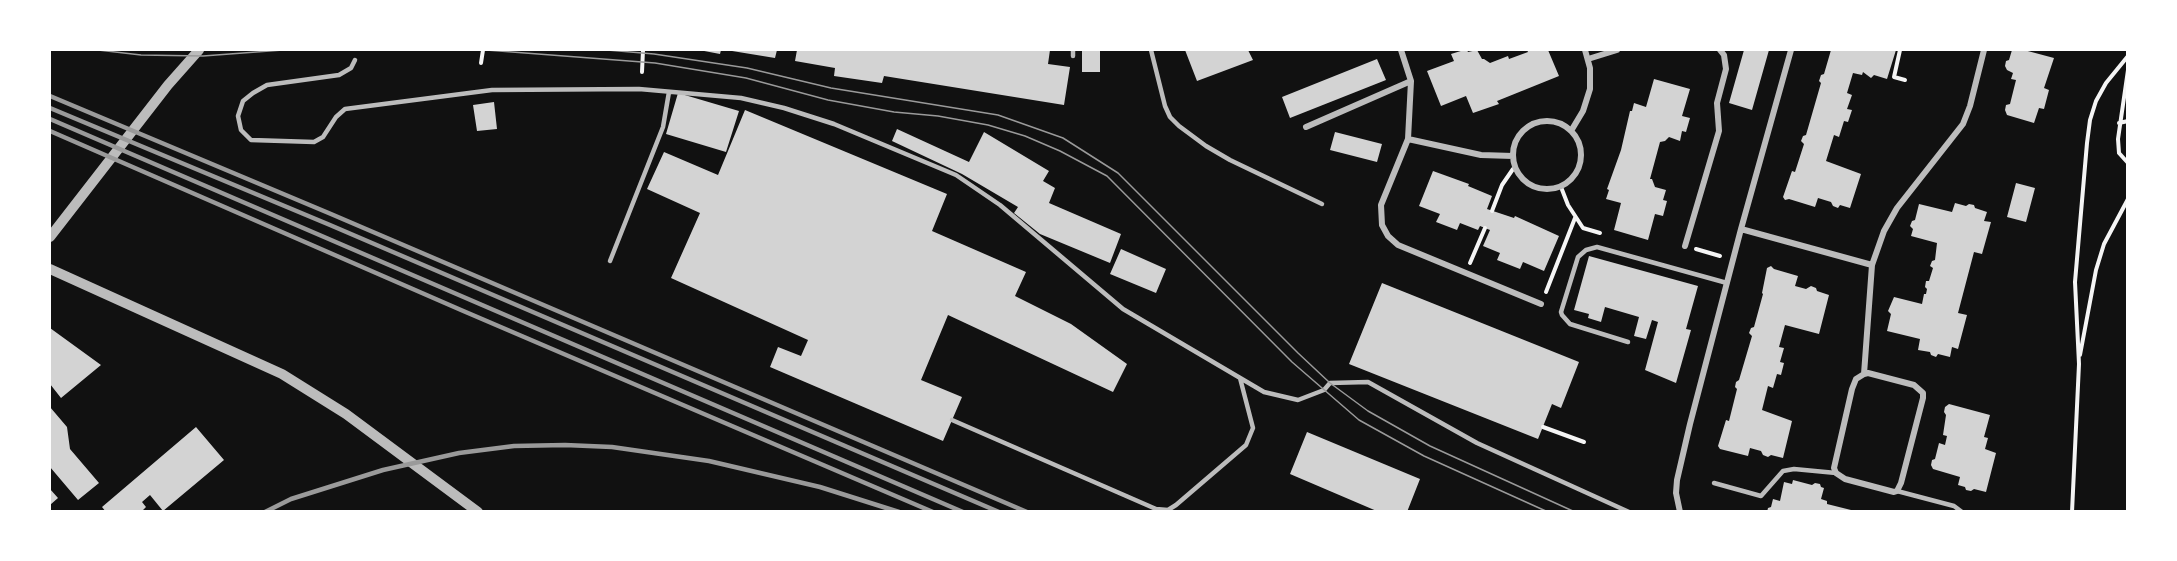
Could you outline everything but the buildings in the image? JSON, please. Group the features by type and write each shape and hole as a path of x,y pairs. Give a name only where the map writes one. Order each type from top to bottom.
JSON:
{"street":[{"path":"50,237 168,85 200,50"},
{"path":"1401,50 1411,81 1408,139 1381,205 1382,225 1388,236 1398,245 1541,304"},
{"path":"1571,131 1583,111 1591,79 1585,50"},
{"path":"1588,59 1617,50"},
{"path":"1685,246 1719,131 1717,103 1726,69 1724,55 1720,50"},
{"path":"1680,512 1676,493 1677,480 1733,259 1791,50"},
{"path":"1864,374 1872,265 1884,231 1897,208 1963,124 1984,50"},
{"path":"1306,127 1411,81"},
{"path":"1553,122 1571,131 1580,147 1580,164 1571,180 1561,187 1550,189 1535,187 1523,179 1515,166 1513,156 1519,137 1534,124 1553,122"},
{"path":"1408,139 1481,155 1513,156"},
{"path":"1741,229 1872,265"},
{"path":"50,268 282,374 346,414 478,512"},
{"path":"1868,373 1914,385 1923,393 1921,409 1897,491 1845,479 1836,473 1834,461 1852,389 1856,380 1864,374 1868,373"}],"lane":[{"path":"1151,50 1165,106 1170,117 1179,126 1230,160 1322,204"},
{"path":"355,60 351,68 339,75 267,85 253,93 243,101 238,116 241,130 251,140 314,142 323,137 336,117 345,109 492,90 639,89 741,98 784,108 834,124 956,176 1000,205 1123,309 1264,392 1298,400 1324,390 1330,383 1368,382 1477,443 1629,512"},
{"path":"610,261 663,127 669,92"},
{"path":"1628,342 1570,324 1562,315 1578,257 1586,250 1593,247 1602,249 1727,283"},
{"path":"952,420 1156,509 1168,510 1176,506 1246,445 1253,428 1240,378"},
{"path":"1713,483 1761,495 1783,471 1836,473"},
{"path":"1897,491 1954,506 1962,512"}],"path":[{"path":"481,63 483,50"},
{"path":"642,72 643,50"},
{"path":"1900,50 1894,77 1905,80"},
{"path":"2072,512 2079,364 2075,282 2088,131 2096,101 2106,83 2127,56"},
{"path":"2127,70 2120,123 2119,153 2127,163"},
{"path":"2120,123 2127,121"},
{"path":"1492,211 1502,185 1515,166"},
{"path":"1561,187 1575,217 1583,228 1605,235"},
{"path":"2079,364 2096,270 2104,244 2127,199"},
{"path":"1541,304 1575,217"},
{"path":"1467,272 1485,228"},
{"path":"1685,246 1733,259"},
{"path":"1543,427 1584,442"}],"tram line":[{"path":"98,50 141,55 203,56 283,50"},
{"path":"486,50 655,63 746,78 828,100 988,125 1025,136 1060,151 1107,176 1292,362 1359,420 1424,456 1548,512"},
{"path":"607,50 654,54 747,68 831,88 998,115 1063,138 1118,173 1298,353 1330,383 1368,411 1430,446 1575,512"}],"railway":[{"path":"50,96 1027,512"},
{"path":"50,108 330,225 999,512"},
{"path":"50,119 963,512"},
{"path":"50,131 933,512"},
{"path":"265,512 291,499 383,470 459,453 514,446 565,445 612,447 709,461 820,487 899,512"}]}
